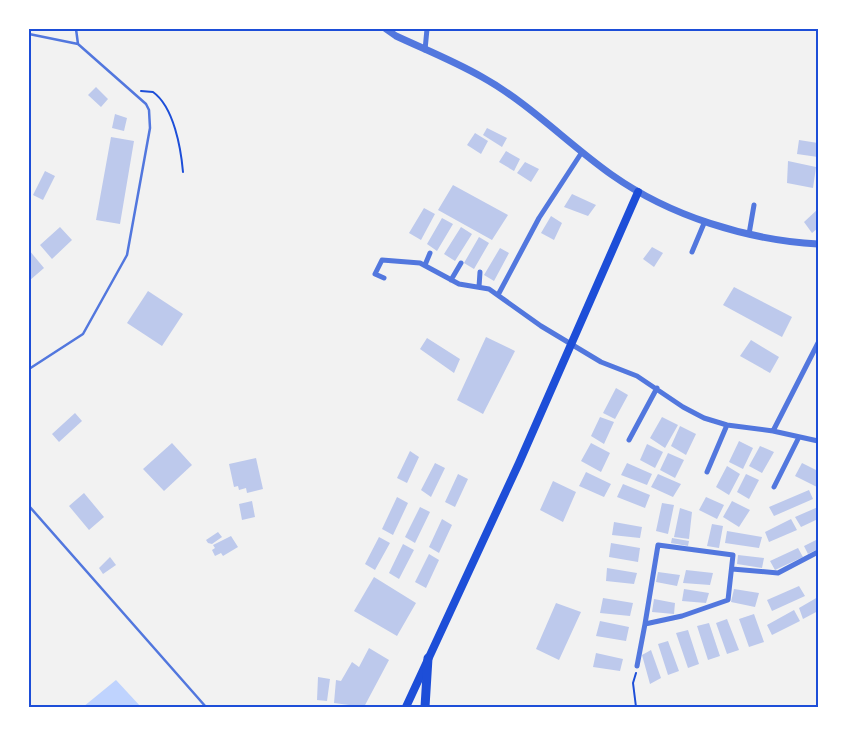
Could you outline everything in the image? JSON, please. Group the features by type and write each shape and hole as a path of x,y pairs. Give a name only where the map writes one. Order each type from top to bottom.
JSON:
{"main road":[{"path":"406,707 519,464 638,192"},
{"path":"424,707 428,658"}],"street":[{"path":"386,29 482,77 638,192 705,221 749,234 786,243 818,244"},
{"path":"425,50 427,29"},
{"path":"498,296 539,218 582,152"},
{"path":"749,234 754,205"},
{"path":"692,252 705,221"},
{"path":"425,265 430,253"},
{"path":"384,278 375,274 382,260 420,263 451,280 489,290 541,326 601,362 638,376 683,407 704,418 818,442"},
{"path":"451,280 461,263"},
{"path":"479,287 480,272"},
{"path":"773,431 818,343"},
{"path":"629,440 657,388"},
{"path":"707,472 727,424"},
{"path":"774,487 798,437"},
{"path":"637,666 658,545 733,555 728,600 682,616 645,624"},
{"path":"732,569 778,573 818,552"}],"lane":[{"path":"76,29 78,44"},
{"path":"29,34 78,44 134,92 149,110 150,128 127,255 83,334 29,369"},
{"path":"29,506 206,707"}],"path":[{"path":"134,92 150,91 159,96 164,103 177,137 183,172"},
{"path":"636,707 633,683 637,666"}],"water":[{"path":"116,680 141,707 83,707"}],"building":[{"path":"96,87 108,99 101,107 88,95"},
{"path":"115,114 127,118 124,131 112,128"},
{"path":"487,128 507,138 502,147 483,135"},
{"path":"475,133 488,141 481,154 467,145"},
{"path":"111,137 134,141 120,224 96,220"},
{"path":"799,140 818,143 818,157 797,154"},
{"path":"506,151 520,159 514,171 499,162"},
{"path":"788,161 816,167 813,188 787,183"},
{"path":"525,162 539,169 531,182 517,173"},
{"path":"45,171 55,176 43,200 33,195"},
{"path":"453,185 508,215 492,240 438,210"},
{"path":"572,194 596,205 588,216 564,207"},
{"path":"424,208 435,214 421,240 409,233"},
{"path":"818,209 818,228 812,233 804,222"},
{"path":"551,216 562,223 554,240 541,233"},
{"path":"442,218 453,224 437,251 427,244"},
{"path":"60,227 72,240 52,259 40,245"},
{"path":"461,227 472,234 455,261 444,254"},
{"path":"479,237 489,243 474,269 464,263"},
{"path":"652,247 663,253 654,267 643,259"},
{"path":"500,248 509,253 494,281 484,275"},
{"path":"29,250 44,268 29,281"},
{"path":"734,287 792,317 782,337 723,305"},
{"path":"148,291 183,314 162,346 127,323"},
{"path":"486,337 515,351 483,414 457,400"},
{"path":"427,338 460,359 454,373 420,349"},
{"path":"751,340 779,357 770,373 740,356"},
{"path":"616,388 628,395 615,419 603,413"},
{"path":"75,413 82,421 59,442 52,434"},
{"path":"600,417 614,422 604,444 591,436"},
{"path":"662,417 678,425 665,448 650,438"},
{"path":"680,426 696,434 686,455 671,446"},
{"path":"739,441 753,448 743,469 729,462"},
{"path":"172,443 192,465 164,491 143,469"},
{"path":"591,443 610,453 601,472 581,461"},
{"path":"647,444 663,452 655,468 640,460"},
{"path":"760,446 774,452 762,473 749,466"},
{"path":"410,451 419,457 407,483 397,478"},
{"path":"668,453 684,460 675,478 660,470"},
{"path":"256,458 263,489 247,493 246,488 239,490 238,486 234,487 229,464"},
{"path":"435,463 445,468 431,497 421,490"},
{"path":"627,463 652,474 647,485 621,475"},
{"path":"802,463 818,471 817,487 795,476"},
{"path":"727,466 740,474 729,495 716,487"},
{"path":"586,472 611,484 604,497 579,486"},
{"path":"458,474 468,479 455,507 445,502"},
{"path":"658,474 681,484 673,497 651,487"},
{"path":"746,474 759,480 749,499 737,492"},
{"path":"553,481 576,492 563,522 540,510"},
{"path":"623,484 650,495 645,508 617,497"},
{"path":"809,490 813,499 774,516 769,507"},
{"path":"84,493 104,517 89,530 69,506"},
{"path":"397,497 408,503 393,535 382,529"},
{"path":"706,497 724,505 717,519 699,510"},
{"path":"252,501 255,517 242,520 239,504"},
{"path":"732,501 750,510 739,527 723,517"},
{"path":"662,503 674,505 668,534 656,531"},
{"path":"420,507 430,512 415,543 405,537"},
{"path":"818,507 818,519 801,527 795,517"},
{"path":"680,508 692,512 689,539 674,537"},
{"path":"442,519 452,525 439,553 429,547"},
{"path":"791,519 797,530 769,542 765,532"},
{"path":"614,522 642,527 640,538 612,535"},
{"path":"712,524 723,526 719,548 707,546"},
{"path":"727,531 762,537 759,548 725,543"},
{"path":"218,532 222,537 212,544 208,543 206,540"},
{"path":"231,536 238,547 223,556 221,553 215,556 212,550 215,548 213,545"},
{"path":"379,537 390,543 375,570 365,564"},
{"path":"672,538 689,541 688,546 671,543"},
{"path":"818,539 818,549 808,554 804,546"},
{"path":"611,543 640,548 638,562 609,557"},
{"path":"403,544 414,550 399,579 389,573"},
{"path":"798,548 803,557 775,570 770,561"},
{"path":"429,554 439,560 426,588 415,582"},
{"path":"738,555 764,558 762,568 737,564"},
{"path":"110,557 116,565 103,574 99,568"},
{"path":"607,568 637,573 634,584 606,581"},
{"path":"686,570 713,573 710,585 683,583"},
{"path":"658,572 680,575 677,586 656,582"},
{"path":"374,577 416,603 397,636 354,611"},
{"path":"799,586 805,596 772,611 767,600"},
{"path":"684,589 709,593 706,603 682,601"},
{"path":"734,589 759,593 755,607 731,602"},
{"path":"818,597 818,611 803,619 799,608"},
{"path":"603,598 633,603 630,616 600,613"},
{"path":"654,599 675,603 674,614 652,612"},
{"path":"556,603 581,612 559,660 536,649"},
{"path":"794,610 800,621 772,635 767,625"},
{"path":"754,614 764,642 749,647 739,619"},
{"path":"727,619 739,650 727,654 716,623"},
{"path":"600,621 629,627 626,641 596,636"},
{"path":"709,623 720,656 708,660 697,626"},
{"path":"688,630 699,664 688,668 676,633"},
{"path":"668,641 679,671 668,675 658,644"},
{"path":"369,648 389,660 364,707 334,703 336,680 341,681 352,662 359,667"},
{"path":"651,650 661,678 650,684 642,655"},
{"path":"596,653 623,659 620,671 593,667"},
{"path":"318,677 330,679 327,701 317,700"}]}
